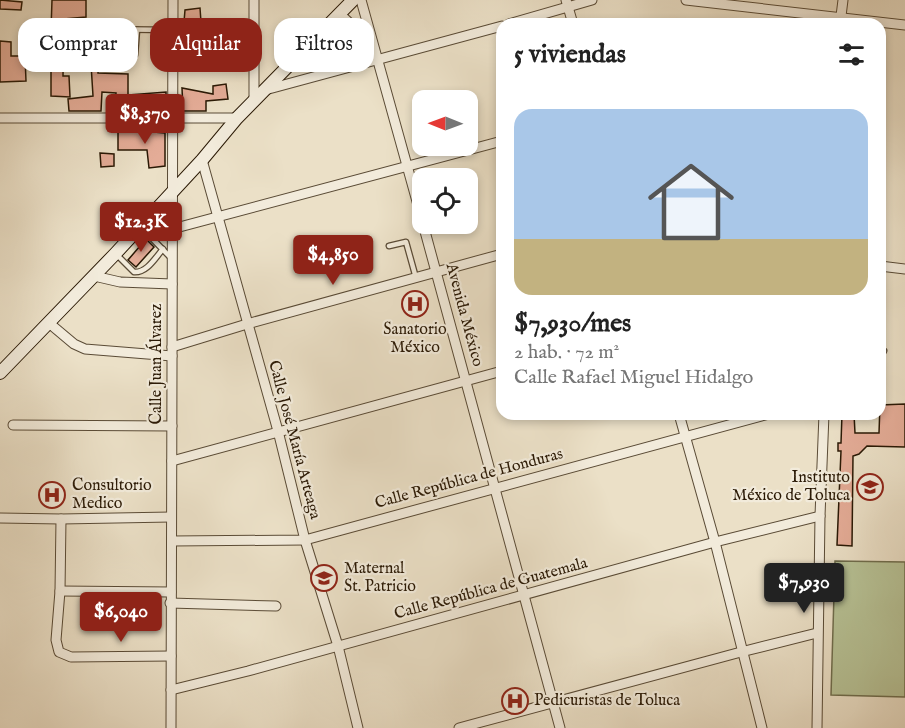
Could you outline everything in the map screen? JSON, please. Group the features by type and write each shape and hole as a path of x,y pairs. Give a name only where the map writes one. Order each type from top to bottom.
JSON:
{"main road":[{"path":"335,18 353,0"},
{"path":"0,373 115,254 202,160 237,118 283,72"}],"street":[{"name":"Calle Juan Álvarez","path":"173,0 173,18"},
{"path":"254,0 254,101"},
{"name":"Avenida México","path":"361,0 367,18"},
{"path":"526,18 567,4 592,0"},
{"path":"686,0 812,18"},
{"path":"841,18 843,0"},
{"path":"886,24 905,25"},
{"path":"265,90 496,28"},
{"name":"Avenida México","path":"374,42 412,184"},
{"name":"Calle Juan Álvarez","path":"171,728 171,192 173,72"},
{"path":"0,118 237,118"},
{"path":"172,229 496,143"},
{"name":"Calle José María Arteaga","path":"202,160 278,431 305,540 338,646 358,728"},
{"name":"Avenida México","path":"426,234 560,728"},
{"path":"49,322 74,344 85,349 172,352 247,324 496,256"},
{"path":"886,267 905,269"},
{"path":"94,276 120,282 172,284"},
{"path":"172,461 496,373"},
{"path":"681,420 715,542 762,728"},
{"name":"Calle República de Honduras","path":"172,541 305,540 746,420"},
{"path":"817,728 817,633 824,420"},
{"path":"13,425 172,426"},
{"name":"Calle República de Guatemala","path":"171,690 524,596 715,542 820,516"},
{"path":"0,518 171,517"},
{"path":"61,519 57,648 64,656 71,657 171,656"},
{"path":"60,591 171,592"},
{"path":"170,603 276,606"},
{"path":"459,728 817,633"}],"lane":[{"path":"341,12 347,18"},
{"path":"140,226 171,258"},
{"path":"389,246 406,242 416,278"},
{"path":"115,254 138,273 144,270 163,249"}],"green space":[{"path":"835,561 905,562 905,697 831,695"}],"building":[{"path":"0,0 22,2 21,10 0,9"},
{"path":"52,0 86,0 86,17 51,18"},
{"path":"200,8 201,18 184,18 185,10"},
{"path":"0,41 11,42 11,56 18,56 18,72 26,72 26,81 0,82"},
{"path":"51,72 63,72 63,76 69,76 70,97 51,96"},
{"path":"92,72 128,74 128,95 166,92 166,111 115,111 116,93 102,92 101,111 69,111 68,99 93,96"},
{"path":"226,84 228,99 206,101 206,111 183,111 182,88 213,94 213,86"},
{"path":"118,129 165,133 165,166 149,168 147,150 118,150"},
{"path":"100,153 114,154 114,166 101,167"},
{"path":"146,239 154,247 136,267 128,260"},
{"path":"905,404 905,447 867,446 859,454 853,456 852,546 837,545 841,451 838,451 838,443 841,443 842,420 854,420 855,433 879,433 879,420 886,420 886,405"}],"place":[{"name":"Sanatorio México","path":"415,304"},
{"name":"Instituto México de Toluca","path":"870,487"},
{"name":"Consultorio Medico","path":"52,495"},
{"name":"Maternal St. Patricio","path":"324,578"},
{"name":"Pedicuristas de Toluca","path":"515,701"}]}
